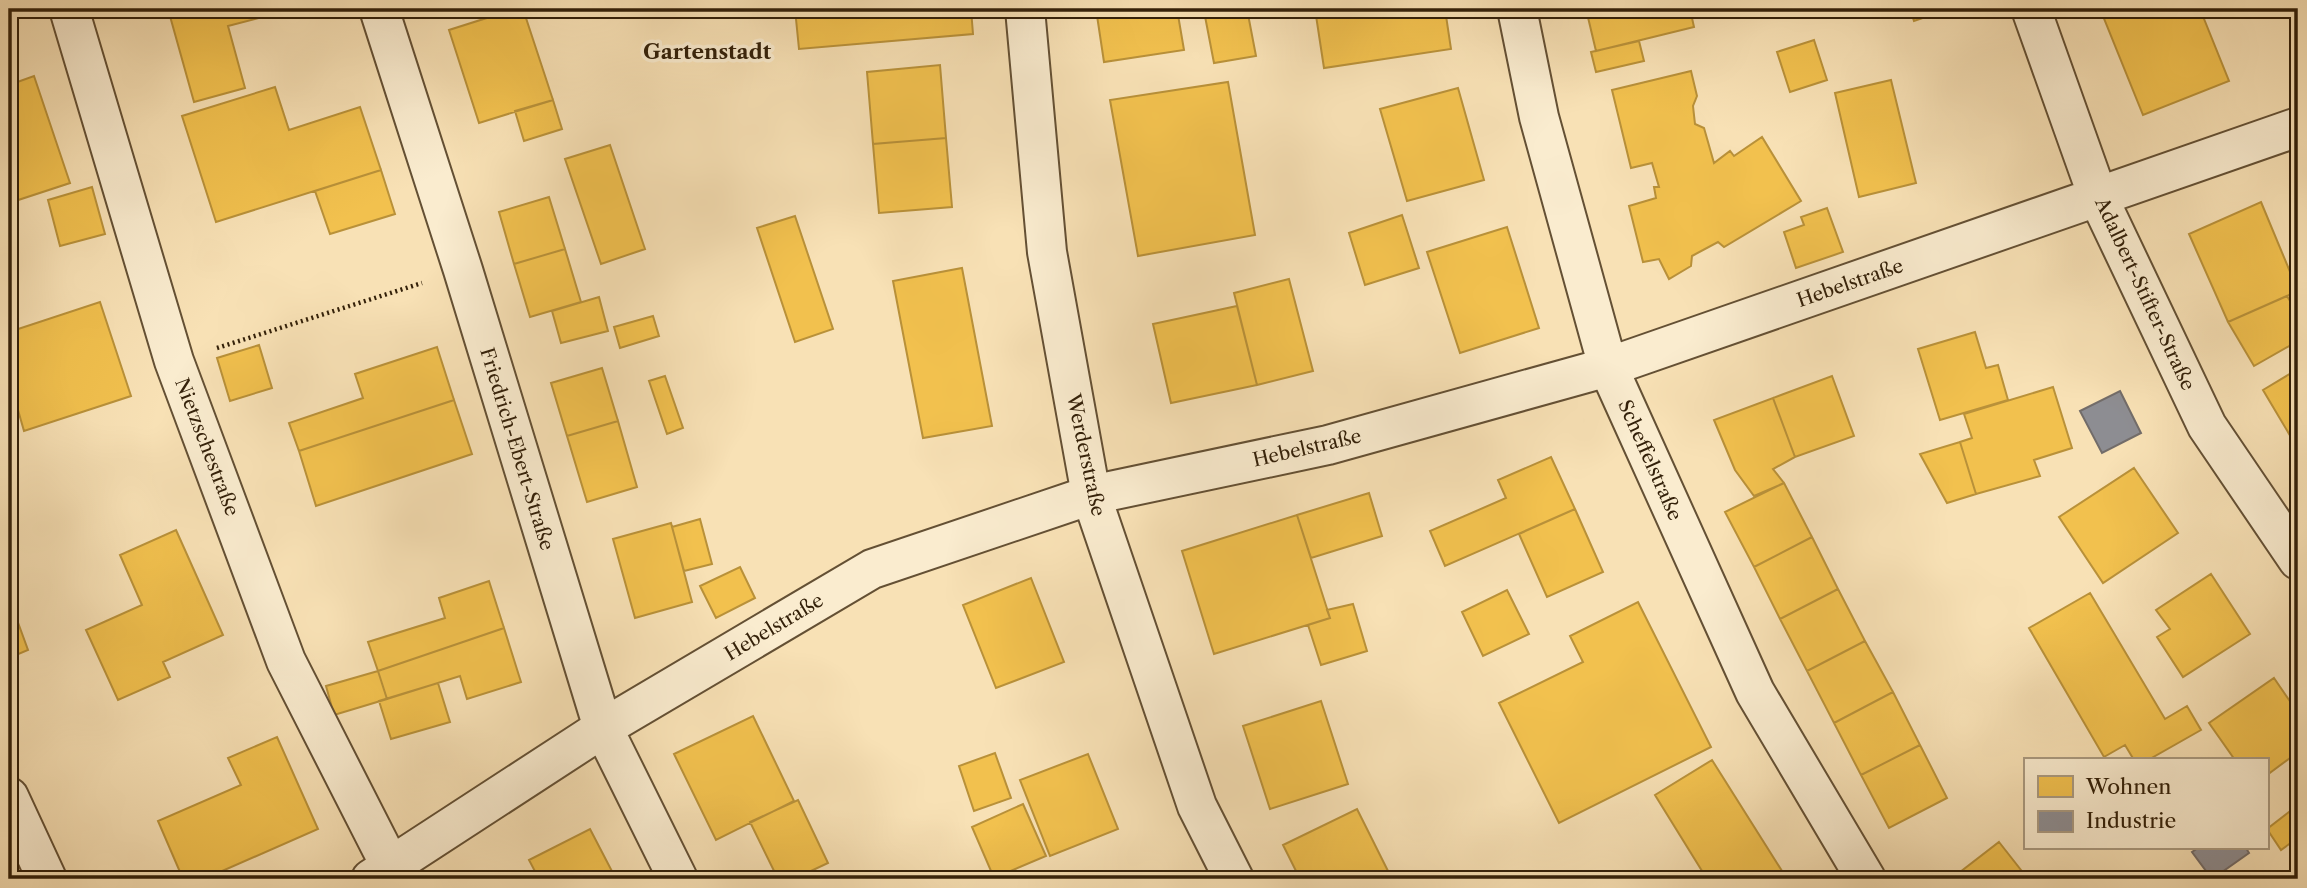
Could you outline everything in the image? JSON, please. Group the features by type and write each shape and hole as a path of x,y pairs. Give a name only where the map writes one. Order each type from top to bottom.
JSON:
{"street":[{"name":"Nietzschestraße","path":"69,9 174,361 286,661 381,873"},
{"name":"Friedrich-Ebert-Straße","path":"379,9 463,271 603,728 678,879"},
{"name":"Werderstraße","path":"1026,9 1047,252 1091,495 1198,806 1234,879"},
{"name":"Scheffelstraße","path":"1517,9 1539,117 1608,367 1755,692 1866,879"},
{"name":"Adalbert-Stifter-Straße","path":"2031,9 2098,197 2207,426 2298,560"},
{"name":"Hebelstraße","path":"381,873 603,728 872,569 1091,495 1328,444 1608,367 2298,127"},
{"path":"9,797 47,879"}],"path":[{"path":"174,361 463,271"}],"building: Wohnen":[{"path":"168,9 293,9 228,26 245,88 194,102"},
{"path":"515,9 523,9 553,100 479,123 449,30"},
{"path":"795,9 971,9 973,34 799,49"},
{"path":"1096,9 1177,9 1184,50 1104,62"},
{"path":"1247,9 1256,56 1214,63 1204,11"},
{"path":"1315,9 1445,9 1451,49 1324,68"},
{"path":"1586,9 1690,9 1694,27 1596,51"},
{"path":"1910,9 1949,9 1914,21"},
{"path":"2200,9 2229,81 2143,115 2101,11"},
{"path":"2287,9 2298,9 2298,21 2292,23"},
{"path":"1814,40 1827,80 1790,92 1777,52"},
{"path":"1639,41 1644,61 1596,72 1591,52"},
{"path":"940,65 946,138 873,144 867,72"},
{"path":"1691,71 1697,96 1693,106 1695,124 1704,128 1714,163 1730,151 1734,156 1762,137 1801,201 1724,247 1718,242 1692,256 1691,266 1669,279 1659,259 1643,262 1629,206 1656,198 1654,187 1659,187 1652,163 1631,168 1612,90"},
{"path":"34,76 70,183 9,203 9,85"},
{"path":"1891,80 1916,183 1859,197 1835,93"},
{"path":"1228,82 1255,235 1138,256 1110,100"},
{"path":"275,87 289,130 360,107 381,170 216,222 182,116"},
{"path":"1458,88 1484,180 1407,201 1380,109"},
{"path":"553,100 562,129 524,141 515,111"},
{"path":"946,138 952,207 879,213 873,144"},
{"path":"610,145 645,249 601,264 565,159"},
{"path":"381,170 395,214 330,234 315,191"},
{"path":"92,187 105,234 60,246 48,200"},
{"path":"549,197 565,249 514,264 499,212"},
{"path":"2261,202 2298,291 2228,322 2189,234"},
{"path":"1827,208 1843,252 1796,268 1784,232 1804,225 1801,217"},
{"path":"1402,215 1419,268 1365,285 1349,233"},
{"path":"795,216 833,329 795,342 757,228"},
{"path":"9,220 16,241 9,244"},
{"path":"1507,227 1539,328 1460,353 1427,252"},
{"path":"565,249 581,302 530,317 514,264"},
{"path":"962,268 992,426 923,438 893,281"},
{"path":"1289,279 1313,371 1257,385 1234,293"},
{"path":"2287,296 2298,314 2298,341 2254,366 2228,322"},
{"path":"599,297 608,331 561,343 552,311"},
{"path":"100,302 131,396 24,431 18,410 9,413 9,332"},
{"path":"1237,306 1257,385 1171,403 1153,324"},
{"path":"653,316 659,336 620,348 614,327"},
{"path":"1975,332 1986,368 1998,365 2008,400 1940,420 1918,349"},
{"path":"259,345 272,388 230,401 217,358"},
{"path":"437,347 454,400 299,451 289,423 363,398 355,374"},
{"path":"602,368 618,421 567,436 551,383"},
{"path":"2298,369 2298,449 2263,390"},
{"path":"665,376 683,428 667,434 649,381"},
{"path":"1832,376 1854,436 1795,457 1773,398"},
{"path":"2053,387 2072,448 2034,460 2040,476 1976,494 1960,442 1972,438 1964,414"},
{"path":"1773,398 1795,457 1773,469 1784,483 1754,496 1735,470 1714,420"},
{"path":"454,400 472,454 316,506 299,451"},
{"path":"618,421 637,487 587,502 567,436"},
{"path":"1960,442 1976,494 1947,503 1920,454"},
{"path":"1551,457 1575,509 1445,566 1430,531 1506,498 1498,480"},
{"path":"2134,468 2178,533 2103,583 2059,517"},
{"path":"1784,483 1812,537 1754,567 1725,512"},
{"path":"1369,493 1382,536 1311,558 1297,515"},
{"path":"1575,509 1603,572 1547,597 1519,534"},
{"path":"1297,515 1330,618 1214,654 1182,551"},
{"path":"700,519 712,564 684,571 672,527"},
{"path":"671,523 692,602 635,618 613,539"},
{"path":"176,530 223,635 163,662 170,677 118,700 86,630 142,605 120,555"},
{"path":"1812,537 1838,589 1780,619 1754,567"},
{"path":"740,567 755,598 716,618 700,586"},
{"path":"2211,574 2250,634 2183,677 2157,637 2170,629 2156,610"},
{"path":"1031,578 1064,662 996,688 963,605"},
{"path":"489,581 504,628 378,671 368,642 445,618 439,598"},
{"path":"1838,589 1865,641 1807,671 1780,619"},
{"path":"1507,590 1529,634 1483,656 1462,612"},
{"path":"2090,593 2165,719 2187,706 2201,730 2152,758 2133,758 2125,745 2104,757 2029,628"},
{"path":"1638,602 1711,747 1559,823 1499,703 1583,662 1570,636"},
{"path":"1353,604 1367,651 1321,665 1308,625 1330,618 1327,610"},
{"path":"16,617 28,650 9,658 9,620"},
{"path":"504,628 521,682 467,699 460,676 387,699 378,671"},
{"path":"1865,641 1893,692 1834,723 1807,671"},
{"path":"378,671 387,699 334,715 326,686"},
{"path":"2274,678 2298,713 2298,752 2268,774 2268,758 2234,758 2209,723"},
{"path":"438,683 450,722 391,739 379,701"},
{"path":"1893,692 1920,745 1861,775 1834,723"},
{"path":"1321,701 1348,784 1270,809 1243,726"},
{"path":"753,716 794,801 716,840 674,754"},
{"path":"277,737 318,829 204,879 183,879 158,821 241,785 228,758"},
{"path":"1920,745 1947,798 1889,828 1861,775"},
{"path":"995,753 1011,798 974,811 959,766"},
{"path":"1088,754 1118,829 1050,856 1020,780"},
{"path":"1712,760 1782,871 1769,879 1707,879 1655,795"},
{"path":"798,800 828,863 794,879 778,879 750,822"},
{"path":"1023,804 1046,856 994,878 972,827"},
{"path":"2298,805 2298,851 2292,842 2281,850 2268,828"},
{"path":"1357,809 1392,879 1300,879 1283,845"},
{"path":"590,829 616,879 539,879 529,860"},
{"path":"1999,842 2028,879 1951,879"}],"building: Industrie":[{"path":"2120,391 2141,433 2102,453 2080,411"},
{"path":"2247,850 2249,853 2212,879 2192,852"}],"district":[{"name":"Gartenstadt","path":"707,51"}]}
